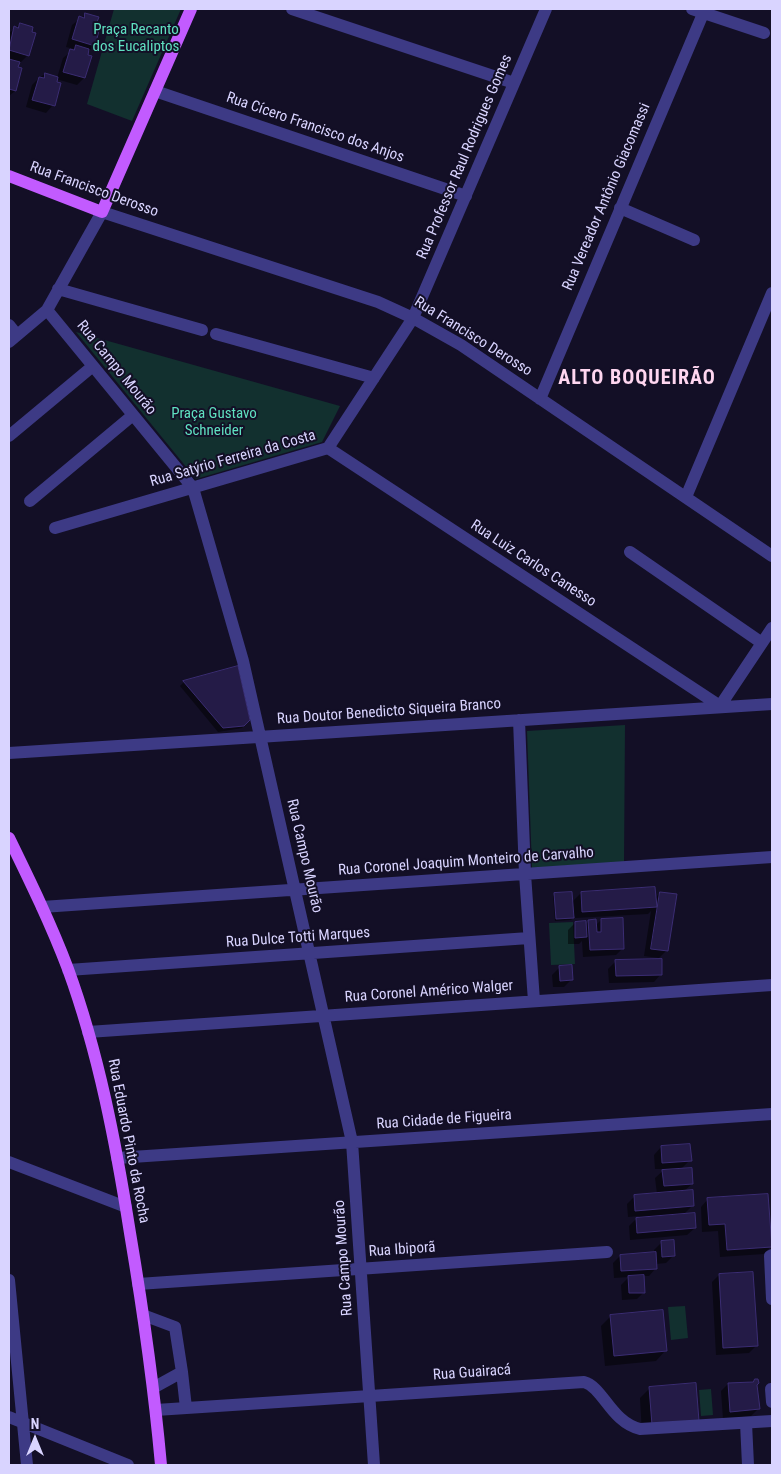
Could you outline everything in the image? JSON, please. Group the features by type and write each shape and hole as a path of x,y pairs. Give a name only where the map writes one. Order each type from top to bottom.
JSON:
{"main road":[{"path":"102,212 191,9"},
{"name":"Rua Francisco Derosso","path":"9,176 102,212"},
{"name":"Rua Eduardo Pinto da Rocha","path":"10,843 42,907 68,970 88,1032 117,1158 126,1207 156,1410 161,1465"}],"street":[{"path":"292,9 514,83"},
{"name":"Rua Professor Raul Rodrigues Gomes","path":"413,318 546,9"},
{"path":"700,10 764,33"},
{"name":"Rua Vereador Antônio Giacomassi","path":"540,399 700,10"},
{"name":"Rua Cícero Francisco dos Anjos","path":"155,91 466,196"},
{"path":"620,208 694,240"},
{"path":"12,334 47,310 102,212"},
{"name":"Rua Francisco Derosso","path":"102,212 378,302 413,318 461,345 772,556"},
{"path":"58,289 202,330"},
{"path":"686,498 772,293"},
{"name":"Rua Campo Mourão","path":"47,310 193,488 243,661 352,1142 374,1465"},
{"name":"Rua Satýrio Ferreira da Costa","path":"55,528 328,448 413,318"},
{"path":"216,334 374,378"},
{"path":"9,436 93,366"},
{"path":"30,501 133,415"},
{"name":"Rua Luiz Carlos Canesso","path":"328,448 720,706"},
{"path":"630,552 762,643"},
{"path":"720,706 772,628"},
{"name":"Rua Doutor Benedicto Siqueira Branco","path":"9,753 772,704"},
{"path":"519,720 524,874 534,1001"},
{"name":"Rua Coronel Joaquim Monteiro de Carvalho","path":"42,907 772,857"},
{"name":"Rua Dulce Totti Marques","path":"68,970 529,938"},
{"name":"Rua Coronel Américo Walger","path":"88,1032 772,985"},
{"name":"Rua Cidade de Figueira","path":"117,1158 772,1114"},
{"path":"9,1162 126,1207"},
{"name":"Rua Ibiporã","path":"138,1284 607,1252"},
{"path":"771,1255 772,1298"},
{"path":"9,1280 27,1465"},
{"path":"143,1315 175,1327 186,1408"},
{"path":"153,1388 182,1372"},
{"name":"Rua Guairacá","path":"156,1410 584,1382 592,1386 615,1414 635,1428 772,1421"},
{"path":"9,1417 128,1465"},
{"path":"746,1423 748,1465"}],"green space":[{"name":"Praça Recanto dos Eucaliptos","path":"114,9 181,9 132,121 87,104"},
{"name":"Praça Gustavo Schneider","path":"76,332 340,406 322,442 196,479"},
{"path":"625,725 624,862 532,868 527,731"},
{"path":"573,922 575,964 551,965 549,923"},
{"path":"685,1306 688,1338 671,1340 668,1307"},
{"path":"711,1389 713,1415 701,1416 699,1390"}],"building":[{"path":"85,13 99,17 97,22 101,23 95,46 72,39 79,16 84,18"},
{"path":"20,23 33,27 32,32 36,33 29,56 9,50 14,26 18,28"},
{"path":"76,45 89,49 88,55 92,56 85,78 63,72 70,49 74,50"},
{"path":"9,59 20,62 18,67 22,68 16,91 9,89"},
{"path":"45,73 58,77 57,82 61,83 55,106 32,100 39,77 44,78"},
{"path":"238,666 250,720 244,726 223,728 183,681"},
{"path":"655,887 657,907 582,912 581,892"},
{"path":"572,892 574,918 556,919 554,893"},
{"path":"660,892 677,894 668,951 651,949"},
{"path":"623,918 624,949 590,950 588,920 596,919 597,932 601,932 601,919"},
{"path":"586,921 587,937 575,938 575,922"},
{"path":"662,959 662,975 616,976 615,960"},
{"path":"572,965 573,980 560,981 559,966"},
{"path":"690,1144 692,1161 662,1163 661,1146"},
{"path":"692,1168 693,1184 664,1186 662,1170"},
{"path":"693,1190 694,1206 635,1211 634,1195"},
{"path":"768,1194 772,1247 727,1250 725,1224 709,1225 707,1198"},
{"path":"695,1213 696,1228 637,1233 636,1218"},
{"path":"674,1240 675,1256 662,1257 661,1241"},
{"path":"656,1252 657,1269 621,1271 620,1255"},
{"path":"753,1272 758,1346 723,1348 719,1274"},
{"path":"644,1275 645,1293 629,1293 628,1276"},
{"path":"663,1310 667,1351 614,1356 610,1315"},
{"path":"755,1379 758,1379 759,1383 757,1385 760,1409 730,1412 728,1383 753,1382"},
{"path":"696,1383 699,1421 652,1425 649,1387"}],"district":[{"name":"ALTO BOQUEIRÃO","path":"637,379"}]}
